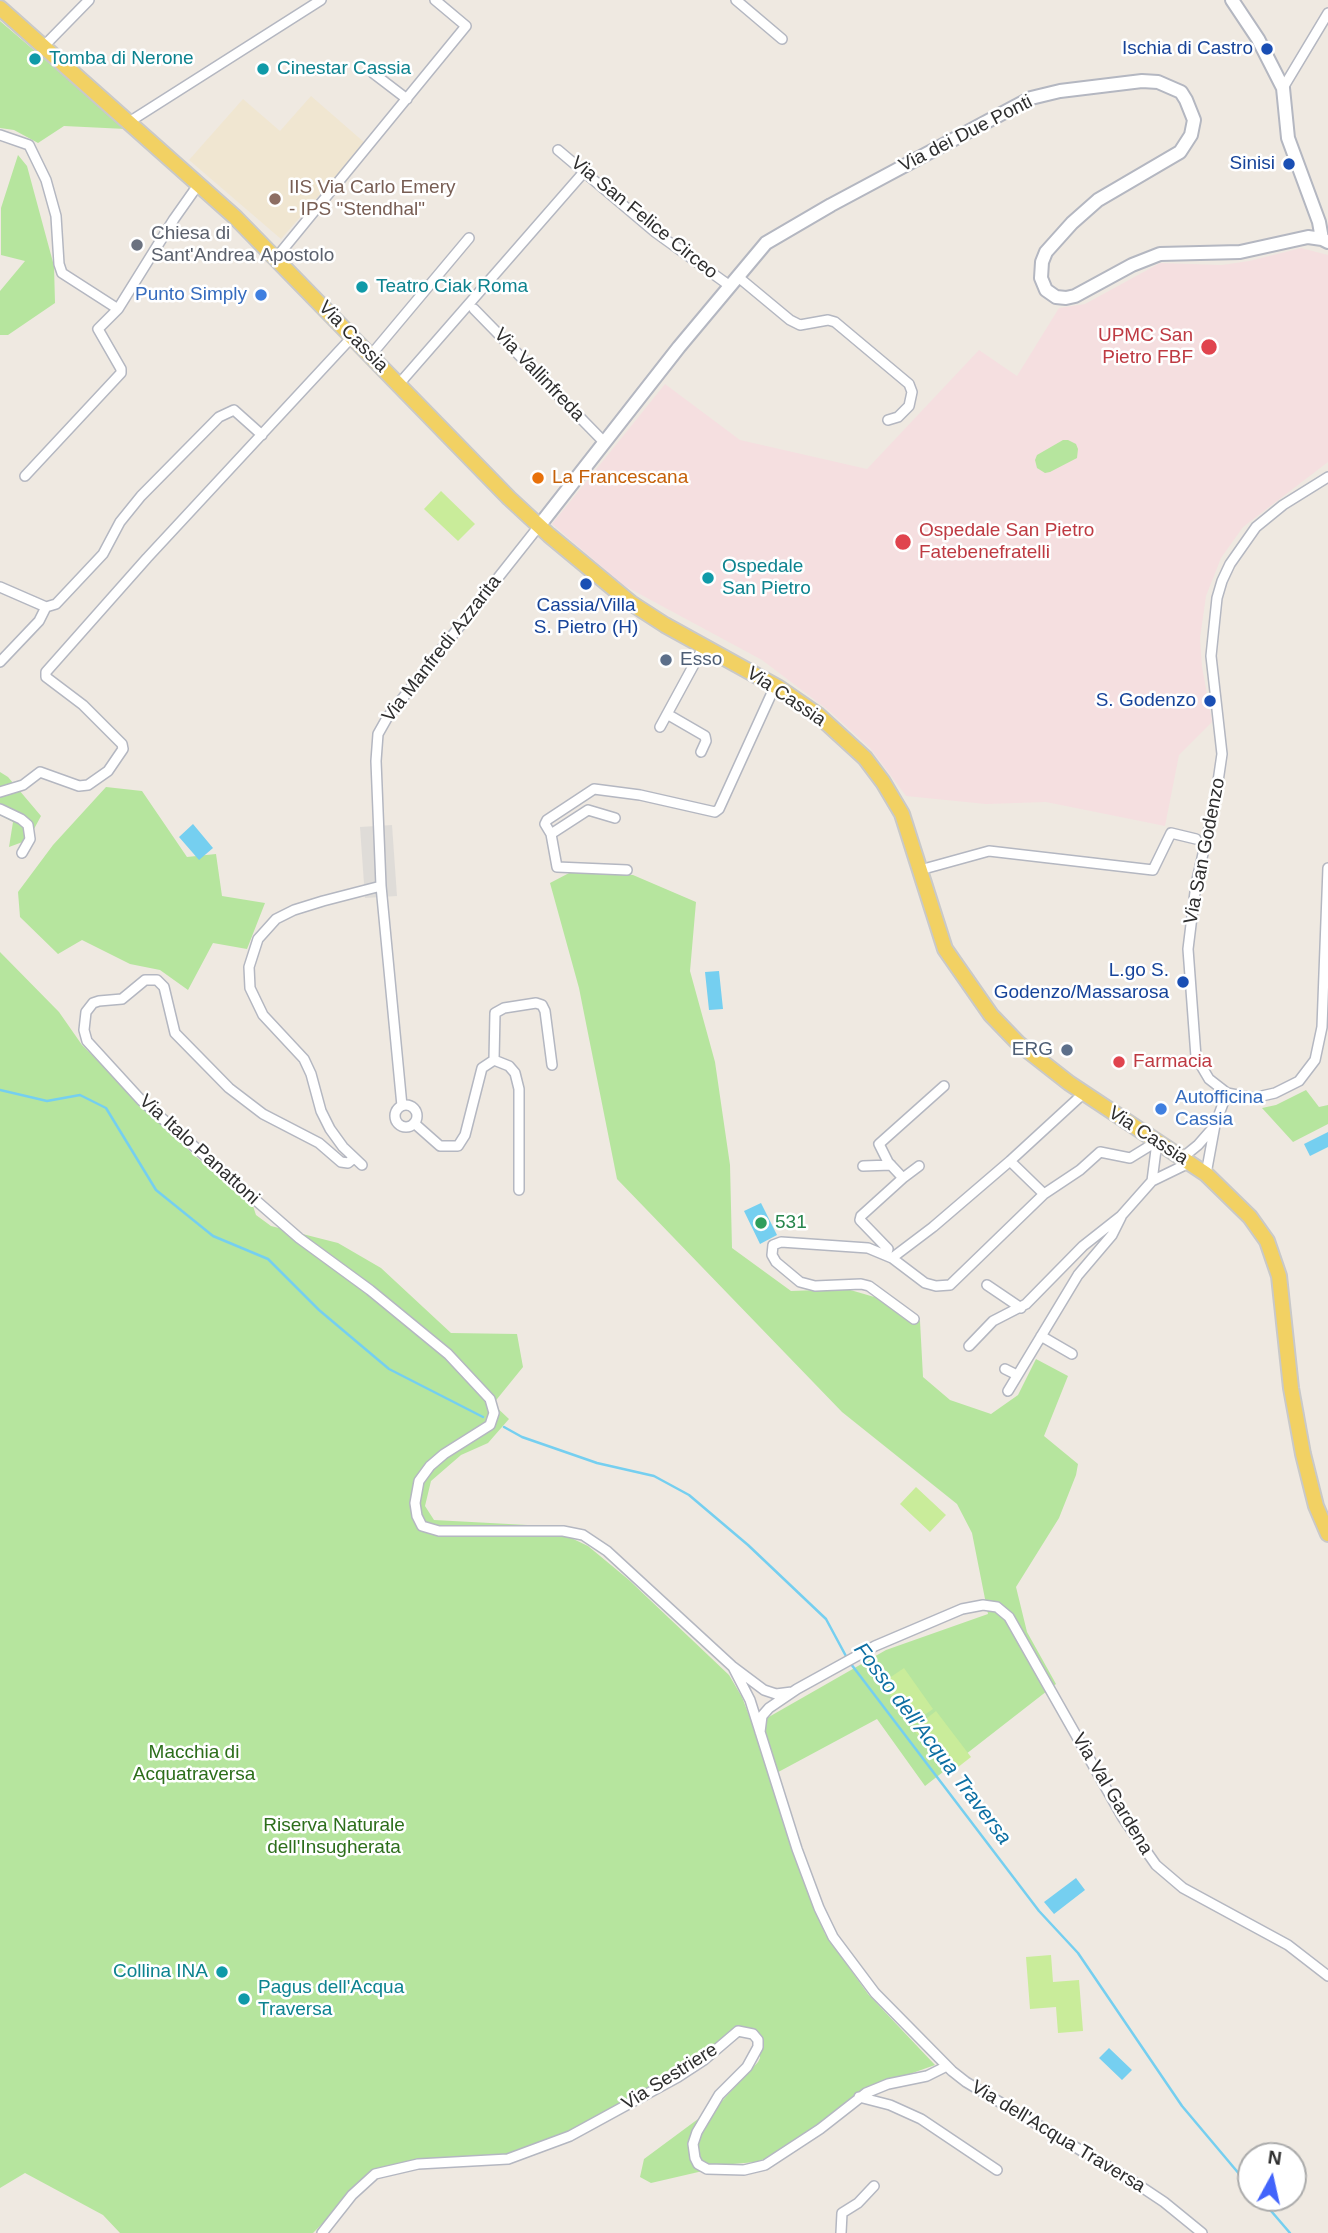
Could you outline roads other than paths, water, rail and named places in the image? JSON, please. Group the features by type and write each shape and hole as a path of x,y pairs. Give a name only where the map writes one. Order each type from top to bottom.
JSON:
{"main road":[{"name":"Via Cassia","path":"0,8 129,122 276,258 539,526 623,597 649,615 775,686 829,725 876,771 899,807 945,949 971,989 1012,1038 1084,1093 1206,1174 1253,1220 1269,1245 1275,1259 1282,1298 1298,1432 1312,1493 1328,1534"}],"street":[{"path":"44,46 89,0"},
{"path":"129,122 321,0"},
{"path":"276,258 466,26 435,0"},
{"path":"736,0 782,39"},
{"path":"1232,0 1258,39 1283,88 1288,138 1325,240"},
{"path":"1283,88 1328,13"},
{"path":"373,73 407,99"},
{"name":"Via dei Due Ponti","path":"539,526 766,243 779,233 1022,102 1060,91 1142,81 1163,83 1183,95 1194,120 1187,144 1176,155 1098,200 1063,232 1046,252 1041,278 1049,293 1061,298 1071,297 1132,265 1160,254 1240,252 1292,239 1325,240"},
{"path":"0,135 29,145 46,180 56,216 58,264 62,273 118,309"},
{"name":"Via San Felice Circeo","path":"558,150 655,232 790,320 800,325 828,320 835,323 909,384 912,392 909,406 898,417 888,419"},
{"path":"398,384 584,172"},
{"path":"25,476 121,373 98,329 118,309 198,185"},
{"path":"372,355 468,238"},
{"name":"Via Vallinfreda","path":"474,309 604,442"},
{"path":"0,792 23,785 40,772 79,786 88,785 108,771 123,749 122,744 83,705 46,677 46,672 353,336"},
{"path":"0,587 46,607 56,604 103,554 120,522 141,496 219,417 234,410 261,435"},
{"name":"Via San Godenzo","path":"1227,1093 1206,1076 1195,1053 1188,949 1196,884 1215,802 1222,754 1211,656 1218,593 1230,564 1256,527 1283,505 1328,477"},
{"name":"Via Manfredi Azzarita","path":"381,886 376,754 378,734 382,725 539,526"},
{"path":"0,662 39,621 46,607"},
{"path":"660,727 704,646"},
{"path":"627,870 557,867 551,834 546,827 547,820 594,789 640,795 715,812 719,809 775,686"},
{"path":"667,714 705,736 706,741 701,752"},
{"path":"0,809 28,825 30,839 22,853"},
{"path":"551,834 589,810 615,818"},
{"path":"920,870 989,851 1153,870 1171,834 1196,839"},
{"path":"1206,1174 1215,1125 1227,1093 1256,1098 1275,1093 1303,1078 1315,1060 1322,1027 1328,868"},
{"path":"381,886 402,1106 396,1114 399,1123 405,1126 414,1123 417,1118 414,1108 402,1106"},
{"name":"Via Italo Panattoni","path":"381,886 293,910 276,919 258,939 249,967 250,988 262,1015 304,1059 321,1111 343,1147 358,1161 341,1162 319,1143 263,1114 229,1088 175,1033 164,987 156,980 145,979 122,999 93,1003 86,1012 84,1030 87,1041 141,1100 299,1238 370,1290 448,1354 486,1394 494,1410 492,1422 486,1429 444,1454 422,1476 415,1503 418,1520 425,1528"},
{"path":"494,1060 495,1013 504,1008 536,1003 542,1005 545,1011 552,1065"},
{"path":"414,1123 440,1146 450,1148 460,1144 481,1072 494,1060"},
{"path":"494,1060 512,1068 519,1084 519,1190"},
{"path":"902,1178 879,1144 944,1086"},
{"path":"889,1256 933,1227 1084,1093"},
{"path":"969,1346 993,1321 1021,1308 1077,1251 1121,1216 1152,1181 1185,1161 1215,1125"},
{"path":"1152,1181 1156,1142"},
{"path":"914,1319 869,1286 815,1286 800,1282 776,1262 771,1250 780,1242 868,1248 889,1256 925,1283 936,1286 950,1285 1044,1194 1080,1171 1100,1152 1130,1158 1156,1142"},
{"path":"1010,1161 1044,1194"},
{"path":"863,1166 891,1165"},
{"path":"889,1256 888,1249 863,1226 861,1216 919,1166"},
{"path":"1008,1391 1085,1266 1113,1234 1121,1216"},
{"path":"987,1285 1021,1308"},
{"path":"1041,1336 1072,1354"},
{"path":"1005,1369 1017,1376"},
{"name":"Via dell'Acqua Traversa","path":"425,1528 439,1531 564,1531 580,1534 607,1551 732,1666 768,1692 792,1692"},
{"name":"Via Val Gardena","path":"792,1692 888,1641 972,1606 990,1605 1000,1609 1009,1617 1123,1818 1156,1865 1183,1888 1288,1945 1328,1976"},
{"name":"Via dell'Acqua Traversa","path":"732,1666 750,1700 808,1882 828,1929 874,1993 947,2066 987,2097 1150,2192 1202,2233"},
{"path":"760,1732 764,1713 792,1692"},
{"name":"Via Sestriere","path":"322,2233 352,2195 376,2174 424,2163 508,2160 570,2136 705,2060 738,2031 752,2034 758,2040 758,2047 747,2067 719,2095 694,2140 693,2153 701,2166 712,2170 737,2170 765,2165 820,2129 859,2097 880,2086 927,2076 947,2066"},
{"path":"859,2097 890,2105 913,2115 997,2170"},
{"path":"841,2233 842,2213 858,2203 874,2186"}],"water":[{"path":"193,824 213,848 199,860 179,837"},
{"path":"719,971 723,1009 709,1010 705,972"},
{"path":"1328,1132 1328,1147 1310,1156 1304,1144"},
{"name":"531","path":"761,1203 777,1235 760,1244 744,1211"},
{"path":"1076,1878 1085,1890 1054,1914 1044,1902"},
{"path":"1109,2048 1132,2070 1122,2080 1099,2058"}],"waterway":[{"name":"Fosso dell'Acqua Traversa","path":"0,1090 47,1101 80,1095 106,1108 156,1190 213,1236 268,1259 319,1310 389,1369 483,1417"},
{"name":"Fosso dell'Acqua Traversa","path":"504,1427 522,1437 597,1463 654,1476 689,1495 748,1545 826,1619 847,1658"},
{"name":"Fosso dell'Acqua Traversa","path":"851,1664 1039,1911 1078,1953 1182,2106 1237,2171"},
{"name":"Fosso dell'Acqua Traversa","path":"1272,2212 1290,2233"}],"place":[{"name":"Ischia di Castro","path":"1267,49"},
{"name":"Tomba di Nerone","path":"35,59"},
{"name":"Cinestar Cassia","path":"263,69"},
{"name":"Sinisi","path":"1289,164"},
{"name":"IIS Via Carlo Emery - IPS \"Stendhal\"","path":"275,199"},
{"name":"Chiesa di Sant'Andrea Apostolo","path":"137,245"},
{"name":"Teatro Ciak Roma","path":"362,287"},
{"name":"Punto Simply","path":"261,295"},
{"name":"UPMC San Pietro FBF","path":"1209,347"},
{"name":"La Francescana","path":"538,478"},
{"name":"Ospedale San Pietro Fatebenefratelli","path":"903,542"},
{"name":"Ospedale San Pietro","path":"708,578"},
{"name":"Cassia/Villa S. Pietro (H)","path":"586,584"},
{"name":"Esso","path":"666,660"},
{"name":"S. Godenzo","path":"1210,701"},
{"name":"L.go S. Godenzo/Massarosa","path":"1183,982"},
{"name":"ERG","path":"1067,1050"},
{"name":"Farmacia","path":"1119,1062"},
{"name":"Autofficina Cassia","path":"1161,1109"},
{"name":"531","path":"761,1223"},
{"name":"Collina INA","path":"222,1972"},
{"name":"Pagus dell'Acqua Traversa","path":"244,1999"}],"park label":[{"name":"Macchia di Acquatraversa","path":"194,1764"},
{"name":"Riserva Naturale dell'Insugherata","path":"334,1837"}]}
